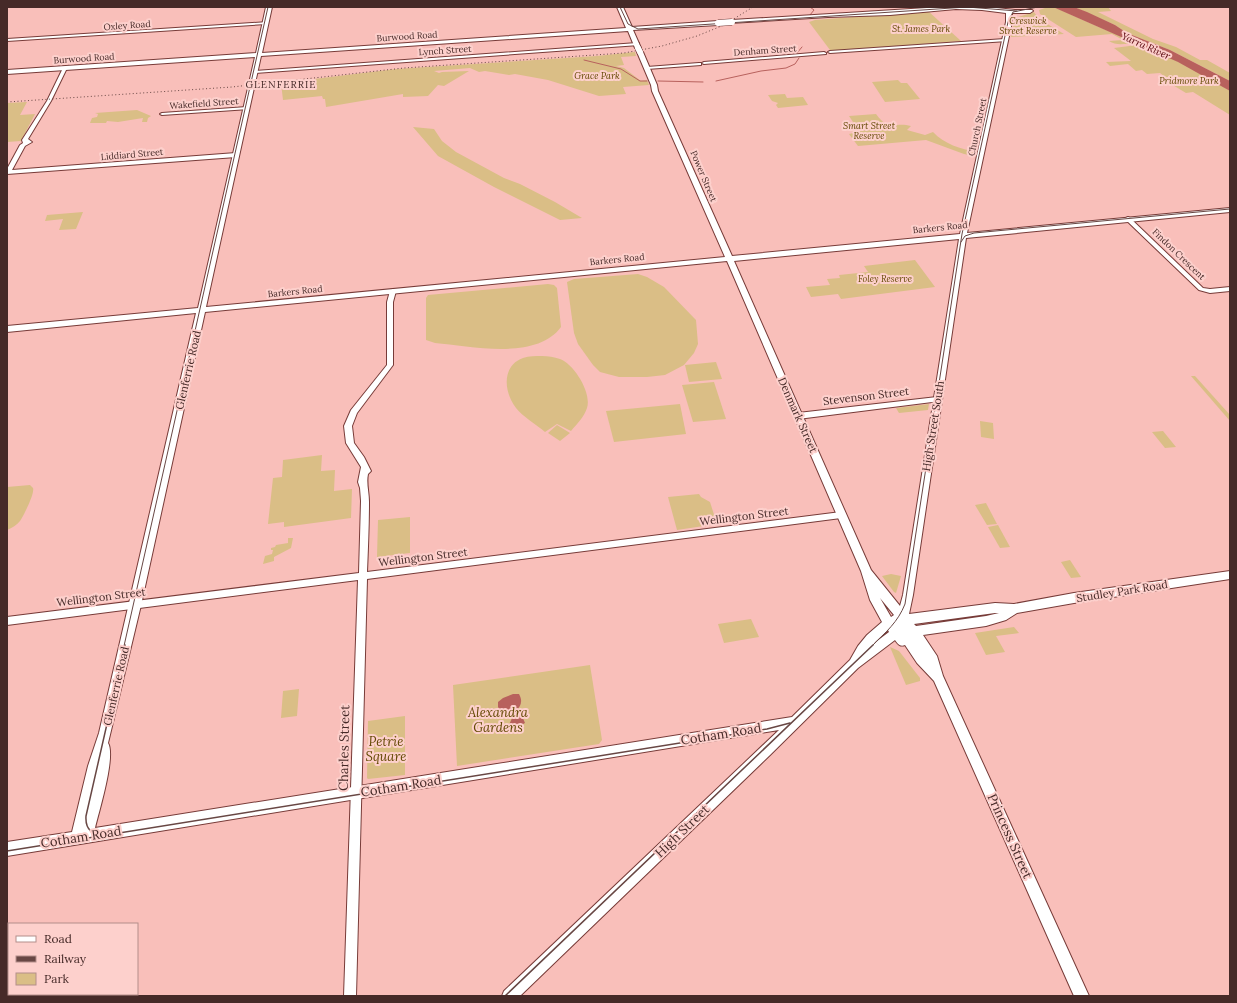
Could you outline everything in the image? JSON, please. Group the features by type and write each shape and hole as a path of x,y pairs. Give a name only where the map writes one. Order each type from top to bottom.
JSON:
{"main road":[{"name":"Glenferrie Road","path":"82,837 93,770 105,733 135,605 269,7"},
{"name":"Power Street","path":"620,7 639,48 655,91 662,102 728,258"},
{"name":"Burwood Road","path":"7,72 732,22 808,17 838,17 961,7 1009,12 1030,11"},
{"path":"990,7 1021,9 1036,8"},
{"path":"1009,22 1014,16 1036,8"},
{"path":"1009,12 1021,9"},
{"name":"Church Street","path":"963,235 1009,22 1009,12"},
{"name":"Barkers Road","path":"7,329 1230,210"},
{"name":"High Street South","path":"903,618 908,595 963,235"},
{"path":"690,262 717,255 724,248"},
{"name":"Denmark Street","path":"728,258 866,571 871,591 888,623"},
{"name":"Denmark Street","path":"866,571 903,618"},
{"name":"Studley Park Road","path":"903,618 918,619 996,608 1014,609 1074,598 1230,575"},
{"name":"Studley Park Road","path":"905,633 1000,618 1014,609"},
{"name":"High Street","path":"854,664 864,646 888,623 903,618"},
{"name":"Princess Street","path":"903,618 905,633 921,659 937,676"},
{"name":"Princess Street","path":"888,623 925,646 934,660 937,676 1082,996"},
{"path":"925,646 928,636 946,627"},
{"name":"High Street","path":"508,996 752,765 854,664 891,636 905,633"},
{"name":"Cotham Road","path":"7,849 794,722"}],"street":[{"name":"Oxley Road","path":"7,40 265,24"},
{"name":"Denham Street","path":"647,67 1005,41"},
{"name":"Lynch Street","path":"255,72 639,48"},
{"path":"8,172 23,146 28,142 25,141 65,68"},
{"name":"Wakefield Street","path":"162,114 247,108"},
{"name":"Liddiard Street","path":"8,172 236,155"},
{"name":"Findon Crescent","path":"1130,219 1199,287 1208,291 1230,289"},
{"name":"Charles Street","path":"350,996 362,577 365,501 369,487 365,467 350,443 348,426 354,412 390,365 390,302 393,291"},
{"path":"382,292 388,296 390,302"},
{"name":"Stevenson Street","path":"798,416 937,399"},
{"name":"Wellington Street","path":"7,621 841,516"}],"green space":[{"name":"Pridmore Park","path":"1048,7 1061,10 1190,67 1230,91 1230,115 1193,92 1186,93 1171,84 1177,84 1160,73 1147,74 1142,70 1136,71 1128,64 1110,66 1106,62 1131,61 1114,48 1137,45 1112,43 1109,41 1123,40 1112,34 1076,37 1040,14 1039,10"},
{"path":"1074,7 1108,7 1111,11 1098,12 1153,39 1176,47 1200,60 1207,60 1230,73 1230,81 1170,50 1127,33 1115,25"},
{"name":"St. James Park","path":"928,11 961,41 833,51 830,50 809,22 815,20"},
{"name":"Creswick Street Reserve","path":"1034,12 1039,19 1064,34 1011,37 1015,18"},
{"name":"Grace Park","path":"635,52 636,56 621,57 624,65 616,66 624,68 641,81 647,80 649,85 623,87 626,94 599,96 548,80 515,74 509,75 485,71 479,72 470,68 434,71 439,73 469,71 444,86 438,85 428,96 403,97 403,94 326,107 325,99 323,99 322,96 283,100 281,83 396,69 597,56"},
{"path":"898,80 901,83 907,83 920,99 885,102 872,82"},
{"path":"785,94 787,98 803,97 808,105 778,108 776,105 778,103 772,101 768,95"},
{"path":"27,102 20,115 35,114 21,141 7,142 7,103"},
{"path":"137,110 151,116 148,118 147,122 142,122 143,118 118,122 107,121 106,123 90,123 92,118 97,117 98,114 95,113"},
{"name":"Smart Street Reserve","path":"876,114 881,120 889,125 911,126 907,130 925,135 933,132 947,143 959,148 976,152 975,156 964,154 926,140 858,146 849,134 853,133 846,122 853,122 849,116"},
{"path":"413,127 434,129 442,141 456,152 504,178 520,184 555,202 582,218 560,220 494,187 438,156"},
{"path":"83,212 76,229 59,230 63,219 45,221 47,215"},
{"name":"Foley Reserve","path":"915,260 935,287 841,299 838,294 811,297 806,287 830,285 827,279 840,278 839,275 868,272 864,266"},
{"path":"638,274 647,277 664,287 696,320 698,344 694,353 684,365 665,375 647,377 619,377 600,372 578,344 574,333 567,282 574,279"},
{"path":"548,284 554,285 557,288 561,327 550,338 536,344 520,348 502,349 435,343 426,340 426,298 428,295"},
{"path":"530,356 549,356 565,362 576,373 584,387 588,402 587,408 571,431 557,424 545,432 516,408 509,395 507,380 511,367 523,358"},
{"path":"716,362 722,379 689,382 685,365"},
{"path":"1191,376 1195,376 1230,415 1230,421"},
{"path":"714,382 726,419 693,422 682,385"},
{"path":"680,404 686,434 614,442 606,411"},
{"path":"929,404 928,410 899,413 896,408"},
{"path":"980,421 993,423 994,439 981,437"},
{"path":"557,425 570,433 560,441 548,433"},
{"path":"1163,431 1176,447 1165,448 1152,432"},
{"path":"322,455 321,471 335,470 334,491 352,489 351,518 284,527 284,522 268,524 273,478 282,477 283,460"},
{"path":"30,485 33,488 33,491 24,514 17,524 7,530 7,487"},
{"path":"699,494 701,497 710,502 717,524 677,530 668,497"},
{"path":"986,503 997,524 987,525 975,505"},
{"path":"410,517 410,553 377,557 378,520"},
{"path":"998,525 1010,547 1000,548 988,527"},
{"path":"288,538 293,538 291,548 274,557 274,561 263,564 265,556 272,554 273,550 271,550 271,548 275,547 276,545 288,543"},
{"path":"1070,560 1081,577 1071,578 1061,562"},
{"path":"891,574 901,576 896,593 882,576"},
{"path":"751,619 759,637 724,643 718,624"},
{"path":"1014,627 1019,633 996,636 1005,652 986,655 975,633"},
{"path":"890,647 899,651 920,678 920,681 906,685"},
{"name":"Alexandra Gardens","path":"590,665 602,740 599,744 457,766 453,685"},
{"path":"299,689 297,716 281,718 283,691"},
{"name":"Petrie Square","path":"405,716 405,775 368,779 368,721"}],"water":[{"name":"Yarra River","path":"1053,7 1074,7 1115,25 1127,33 1170,50 1230,81 1230,91 1178,62"},
{"path":"513,694 519,694 521,703 516,711 518,715 522,716 525,723 513,729 509,725 512,718 510,713 502,713 498,707 498,702"}],"waterway":[{"path":"810,7 814,10 810,15"},
{"path":"797,53 802,47"},
{"path":"716,81 761,71 786,68 795,64 799,58"},
{"path":"584,60 621,69 640,81 647,81"},
{"path":"658,81 703,82"}],"tram line":[{"path":"124,646 268,7"},
{"path":"620,7 628,24 638,29 967,7 1017,11"},
{"path":"873,645 895,622 905,604 962,234 1008,22 1013,12 1038,7"},
{"path":"961,242 965,236 974,233 1230,209"},
{"path":"107,835 94,833 91,831 87,825 86,816 125,645"},
{"path":"505,996 873,645"},
{"path":"107,835 767,729 790,723"},
{"path":"7,851 107,835"}],"railway":[{"path":"7,102 232,87 404,68 624,53 662,46 697,36 724,25 753,7"}],"district":[{"name":"GLENFERRIE","path":"281,84"}]}
